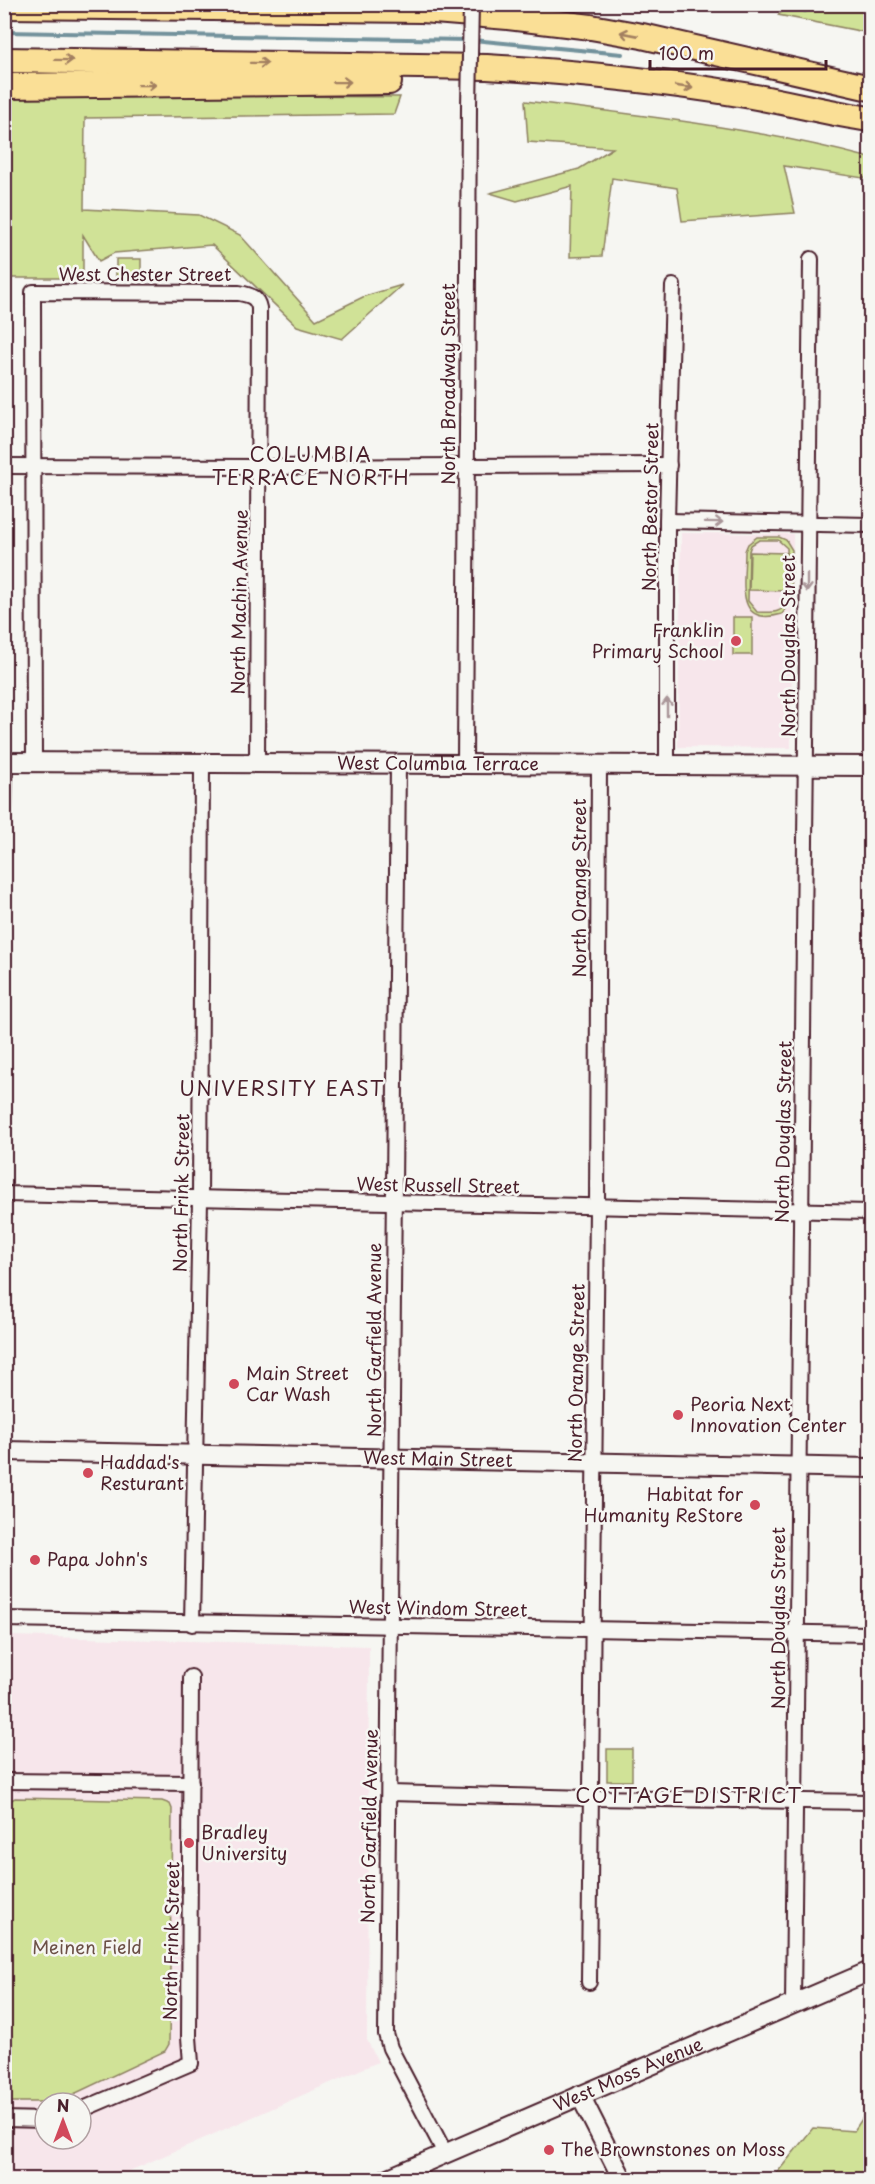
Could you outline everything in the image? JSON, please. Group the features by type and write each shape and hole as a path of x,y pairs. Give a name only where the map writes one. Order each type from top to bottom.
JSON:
{"highway":[{"path":"4,6 294,6 422,10 508,17 642,36 870,88"},
{"path":"5,60 487,67 583,74 746,95 870,119"},
{"path":"4,86 457,81 583,74"}],"street":[{"name":"North Broadway Street","path":"465,764 471,4"},
{"name":"North Douglas Street","path":"793,2004 811,259"},
{"name":"North Bestor Street","path":"667,765 668,521 673,286"},
{"name":"West Chester Street","path":"33,465 33,292 239,293 255,299"},
{"name":"North Machin Avenue","path":"255,299 259,308 256,763"},
{"path":"33,465 34,763"},
{"path":"4,466 669,465"},
{"path":"668,521 870,525"},
{"path":"4,811 5,762"},
{"name":"West Columbia Terrace","path":"5,762 870,766"},
{"name":"North Frink Street","path":"192,1624 200,1200 202,763"},
{"name":"North Garfield Avenue","path":"398,764 386,2037 445,2153"},
{"name":"North Orange Street","path":"589,1982 599,765"},
{"name":"West Russell Street","path":"4,1194 200,1200 870,1212"},
{"name":"West Main Street","path":"4,1451 870,1468"},
{"name":"West Windom Street","path":"4,1619 870,1634"},
{"name":"North Frink Street","path":"93,2105 191,2062 189,2037 191,1677"},
{"path":"4,1781 191,1783"},
{"path":"389,1793 870,1802"},
{"name":"West Moss Avenue","path":"384,2180 870,1971"},
{"path":"580,2095 623,2180"},
{"path":"4,2119 33,2120"}],"shaded area":[{"name":"Franklin Primary School","path":"681,533 793,534 791,748 678,747"},
{"name":"Bradley University","path":"12,1636 369,1646 367,2040 378,2062 111,2179 5,2180 4,2120 8,2100"}],"green space":[{"path":"791,5 870,5 870,33 778,15"},
{"path":"5,95 400,97 394,114 85,118 84,209 199,215 240,235 316,320 365,296 402,285 342,339 297,326 212,245 114,253 99,261 83,235 83,278 5,278"},
{"path":"525,101 742,130 785,138 870,158 870,179 784,166 795,213 682,221 677,188 612,178 602,256 570,257 572,186 517,201 490,193 579,169 613,148 528,142"},
{"path":"116,259 141,259 141,279 116,279"},
{"path":"757,537 779,537 786,540 792,550 791,602 782,614 767,617 756,614 749,608 744,588 745,551 748,544","holes":["759,540 778,540 787,548 788,601 779,611 757,612 748,601 749,551 751,545"]},
{"path":"750,552 787,553 786,591 749,590"},
{"path":"733,617 752,617 752,655 733,655"},
{"path":"607,1749 632,1749 632,1781 607,1781"},
{"name":"Meinen Field","path":"15,1798 162,1801 170,1804 172,1809 169,2044 165,2051 80,2091 33,2091 33,2102 10,2102 5,2099 4,1861 7,1857 9,1801"},
{"path":"870,2107 870,2179 772,2179 813,2128 854,2131"}],"waterway":[{"path":"805,11 815,4"},
{"path":"4,32 466,40"},
{"path":"473,40 622,54"}],"place":[{"name":"Franklin Primary School","path":"736,641"},
{"name":"Main Street Car Wash","path":"234,1384"},
{"name":"Peoria Next Innovation Center","path":"678,1415"},
{"name":"Haddad's Resturant","path":"88,1473"},
{"name":"Habitat for Humanity ReStore","path":"755,1505"},
{"name":"Papa John's","path":"35,1560"},
{"name":"Bradley University","path":"189,1843"},
{"name":"The Brownstones on Moss","path":"549,2150"}],"district":[{"name":"COLUMBIA TERRACE NORTH","path":"311,466"},
{"name":"UNIVERSITY EAST","path":"282,1089"},
{"name":"COTTAGE DISTRICT","path":"689,1796"}]}
